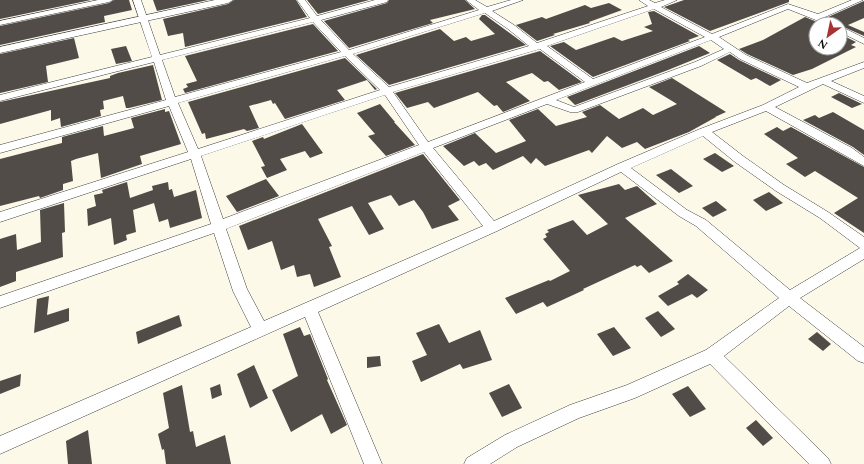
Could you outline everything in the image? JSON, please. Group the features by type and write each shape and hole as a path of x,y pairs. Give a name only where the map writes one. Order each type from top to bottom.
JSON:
{"street":[{"path":"0,23 109,0"},
{"path":"137,0 172,102 195,154 240,291 253,313 260,330"},
{"path":"0,50 228,0"},
{"path":"301,0 315,19 347,53 387,91 425,146 492,228"},
{"path":"0,98 315,19 384,0"},
{"path":"470,0 538,46 560,58 592,83"},
{"path":"0,149 347,53 519,0"},
{"path":"643,0 712,37 743,57 807,87"},
{"path":"0,217 387,91 538,46 673,0"},
{"path":"0,302 219,226 712,37 788,6 809,14 820,16 859,0"},
{"path":"848,33 864,42"},
{"path":"546,100 574,110 698,64 730,49"},
{"path":"0,445 492,228 622,166 704,131 767,107 807,87 864,65"},
{"path":"824,81 864,100"},
{"path":"767,107 848,151 864,162"},
{"path":"704,131 780,188 824,215 864,244"},
{"path":"622,166 683,213 701,223 789,298 864,356"},
{"path":"472,464 511,441 569,414 629,392 712,355 789,298 864,252"},
{"path":"309,308 372,464"},
{"path":"712,355 822,464"}],"building":[{"path":"0,0 91,0 0,19"},
{"path":"114,0 129,0 132,10 104,16 105,22 0,45 0,26 109,3"},
{"path":"153,0 208,0 157,11"},
{"path":"234,0 296,0 307,17 185,47 183,33 168,36 163,19 228,4"},
{"path":"307,0 369,0 318,14"},
{"path":"389,0 465,0 475,9 430,20 433,23 349,48 324,21 387,3"},
{"path":"684,0 789,0 789,2 710,31 664,7"},
{"path":"864,1 864,18 848,25 848,16 830,16"},
{"path":"609,3 622,10 589,22 590,23 553,34 555,35 537,41 516,25 542,17 546,19 585,5 591,8"},
{"path":"654,11 699,36 688,40 690,41 593,77 550,46 564,42 576,50 614,37 622,41 653,31 644,27 652,24 648,12"},
{"path":"482,15 485,15 526,45 389,85 356,55 440,29 454,41 466,37 471,41 495,34 479,19"},
{"path":"805,17 808,18 808,56 838,56 812,69 793,75 739,49 763,40"},
{"path":"313,24 338,51 185,93 183,89 188,87 186,84 197,81 185,56"},
{"path":"848,25 864,32 864,36 848,29"},
{"path":"74,38 79,58 46,66 48,82 0,93 0,54"},
{"path":"848,38 856,42 851,45 856,47 848,51"},
{"path":"126,46 132,61 116,64 111,49"},
{"path":"699,46 710,53 575,105 567,97"},
{"path":"540,51 582,82 559,90 548,81 544,82 532,73 506,82 530,101 503,112 497,105 494,106 478,92 434,108 428,102 407,108 395,93"},
{"path":"730,54 739,60 781,80 770,86 756,78 751,80 717,60"},
{"path":"345,58 377,89 375,90 367,80 337,90 345,100 285,119 275,103 273,104 271,100 249,106 259,128 247,131 244,129 206,139 205,133 202,134 188,102"},
{"path":"153,65 162,100 129,108 126,108 123,96 103,101 104,109 100,110 101,116 61,127 60,118 51,121 51,110 0,124 0,102 110,78 110,76 118,73"},
{"path":"672,78 726,112 689,132 645,149 637,142 622,148 607,136 592,153 589,150 545,166 536,158 531,164 523,156 493,170 486,163 479,166 474,161 464,166 443,146 475,133 496,153 526,141 509,120 538,109 556,126 587,117 582,112 600,105 619,119 643,108 653,115 677,104 649,87"},
{"path":"839,93 862,104 852,108 831,97"},
{"path":"380,104 415,145 386,156 368,136 375,134 357,113"},
{"path":"165,109 165,112 169,111 181,144 140,156 142,164 101,178 98,153 76,159 71,161 73,181 63,184 63,190 40,198 39,196 0,206 0,159 62,143 62,137 103,126 104,136 134,128 131,118"},
{"path":"833,112 864,130 864,155 853,147 803,120 815,115 819,118"},
{"path":"302,124 323,153 310,158 305,151 280,159 287,170 267,178 261,167 265,166 252,141 263,137 264,139"},
{"path":"777,127 783,131 791,127 864,167 864,233 834,213 858,198 815,171 805,177 786,164 798,158 764,134"},
{"path":"715,153 734,166 722,172 703,159"},
{"path":"423,154 460,200 448,206 459,220 432,229 423,212 414,200 399,206 391,195 368,203 384,229 369,235 352,206 318,219 332,246 329,247 341,277 314,287 310,274 297,277 294,265 281,270 272,241 248,250 239,226"},
{"path":"671,169 693,186 679,193 656,175"},
{"path":"266,179 279,196 237,212 226,196"},
{"path":"127,182 130,198 153,190 152,186 168,182 169,190 172,189 174,197 196,190 202,218 170,228 168,219 159,222 154,203 133,210 136,232 126,235 127,240 114,245 111,218 88,226 87,209 96,206 94,195 103,193 102,190"},
{"path":"619,184 625,190 637,186 657,204 625,218 673,261 649,273 641,265 637,267 635,265 547,307 543,302 516,314 505,298 549,280 550,281 570,271 543,239 547,237 545,234 549,232 547,230 573,220 587,235 608,224 578,195"},
{"path":"769,192 783,203 766,211 753,200"},
{"path":"716,201 727,210 713,217 702,208"},
{"path":"64,203 65,232 62,233 63,257 16,272 16,281 0,287 0,239 16,234 17,250 41,242 40,210"},
{"path":"688,274 708,290 697,298 692,294 668,306 658,296 679,284 677,282"},
{"path":"49,296 47,315 69,308 69,321 34,333 37,299"},
{"path":"658,311 675,329 661,337 645,318"},
{"path":"179,315 182,326 138,344 136,332"},
{"path":"439,324 449,343 480,330 492,360 463,369 460,364 421,382 412,361 427,355 416,333"},
{"path":"300,327 304,336 310,334 328,379 327,380 347,425 331,434 322,414 291,432 272,390 298,376 283,334"},
{"path":"614,327 631,348 613,356 597,334"},
{"path":"817,332 831,344 823,351 808,339"},
{"path":"380,356 381,366 367,368 367,357"},
{"path":"254,365 268,398 250,408 237,374"},
{"path":"21,374 20,386 0,394 0,381"},
{"path":"220,384 222,395 212,399 210,388"},
{"path":"509,384 522,408 502,417 489,393"},
{"path":"182,385 190,432 193,431 196,447 225,435 231,464 166,464 164,449 162,450 158,434 169,428 163,393"},
{"path":"688,386 706,409 690,417 672,394"},
{"path":"756,420 773,438 763,446 746,428"},
{"path":"88,430 92,464 68,464 66,441"}]}
